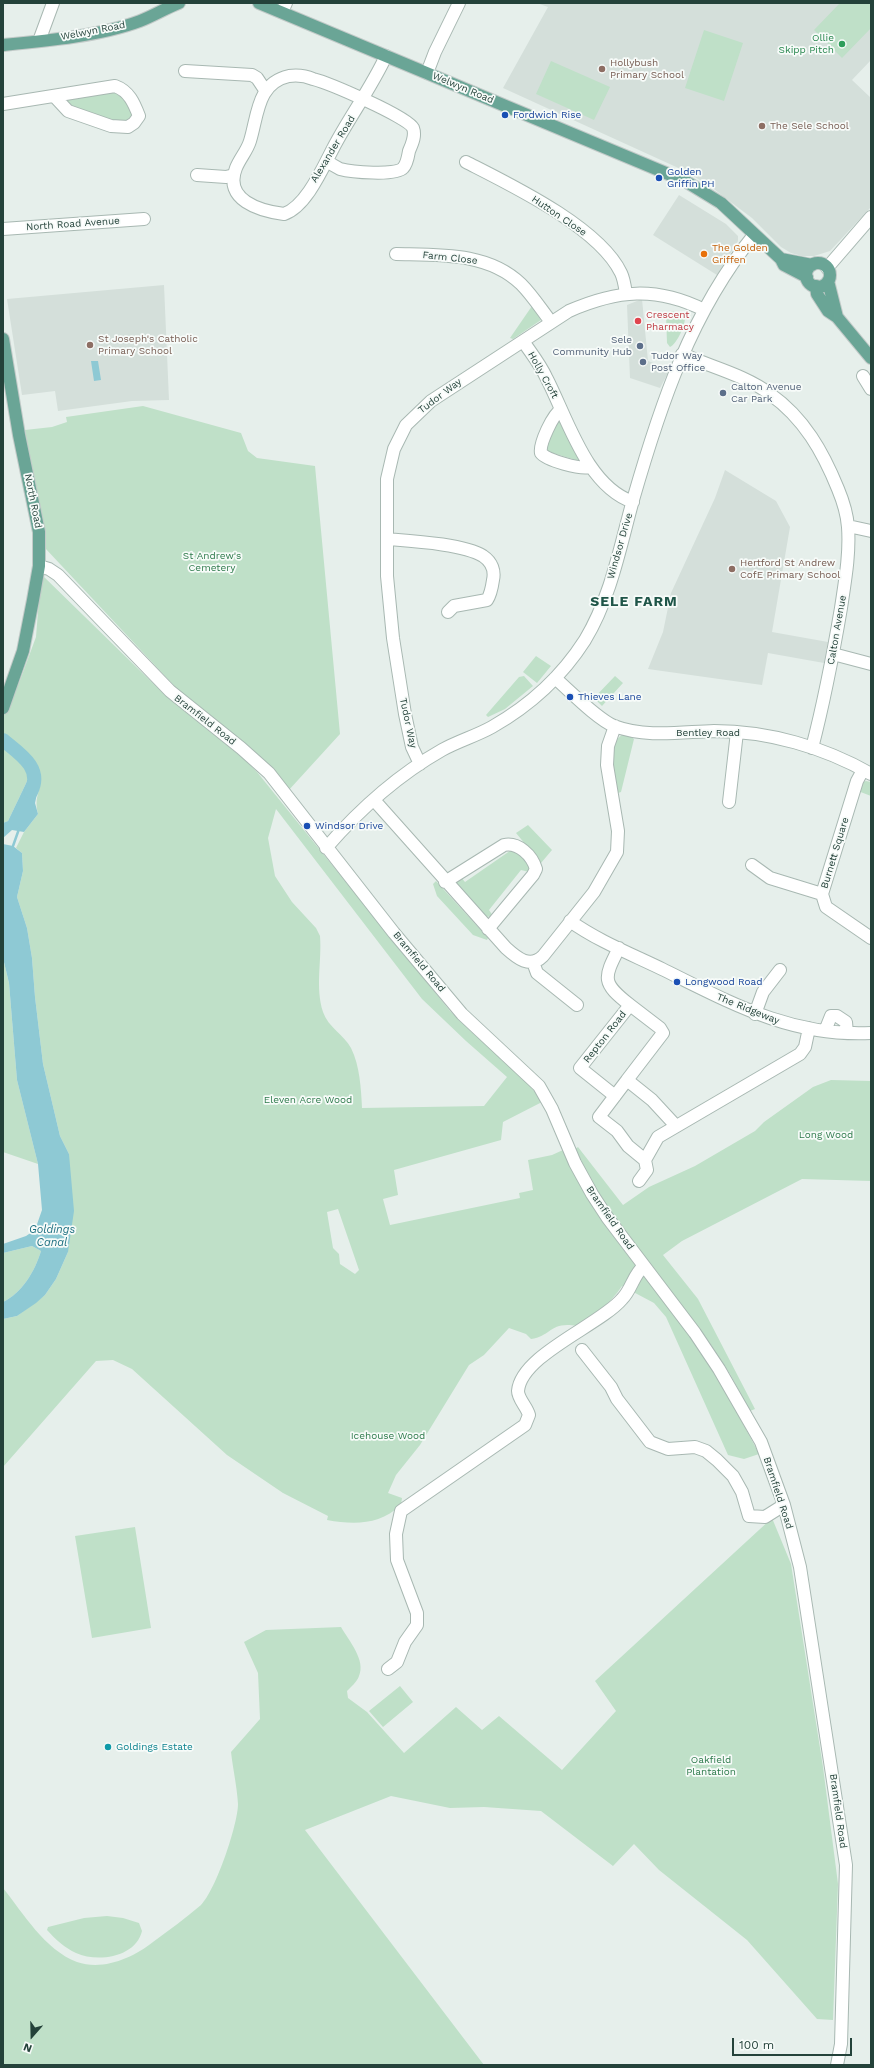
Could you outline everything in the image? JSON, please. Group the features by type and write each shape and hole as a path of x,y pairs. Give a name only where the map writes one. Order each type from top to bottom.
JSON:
{"main road":[{"name":"Welwyn Road","path":"3,45 39,41 126,25 179,3"},
{"name":"Welwyn Road","path":"259,3 284,7 386,56 685,181 721,203 737,216 754,235 781,259 784,265 807,277"},
{"path":"781,259 812,265 820,264 827,268 830,277 828,281 837,317"},
{"path":"812,265 807,272 807,277 812,285 821,286 828,281"},
{"path":"816,286 817,294 828,311 837,317 871,358"},
{"name":"North Road","path":"3,339 19,435 39,532 39,566 22,651 3,708"}],"street":[{"path":"39,41 53,3"},
{"path":"427,73 434,52 458,3"},
{"name":"Alexander Road","path":"234,175 234,185 242,200 260,209 284,214 292,210 298,205 327,161 336,142 364,99 386,56"},
{"path":"185,71 252,75 257,78 265,90"},
{"path":"196,175 226,177 234,175 250,142 260,99 265,90 279,79 299,75 325,82 364,99 408,122 412,126 414,137 403,169 392,172 361,171 340,168 327,161"},
{"path":"3,104 55,97 115,86 123,89 130,96 139,116 134,124 128,127 111,126 68,111 55,97"},
{"name":"Hutton Close","path":"466,162 517,188 558,214 597,242 606,250 619,268 624,280 626,294"},
{"path":"827,268 871,218"},
{"name":"North Road Avenue","path":"3,229 144,219"},
{"name":"Windsor Drive","path":"326,848 348,823 374,800 420,764 444,749 487,729 514,713 539,694 555,678 585,640 600,609 612,577 656,422 682,354 704,310 733,261 754,235"},
{"name":"Farm Close","path":"396,254 434,254 488,262 500,268 521,284 551,322"},
{"name":"Tudor Way","path":"420,764 409,736 396,656 387,576 387,479 394,449 406,425 431,401 551,322 588,303 626,294 665,295 704,310"},
{"name":"Holly Croft","path":"523,341 539,365 590,467 621,496 633,502"},
{"name":"Calton Avenue","path":"682,354 753,383 771,394 788,409 804,426 820,448 845,506 848,526 846,573 833,654 812,748"},
{"path":"864,376 871,389"},
{"name":"Holly Croft","path":"561,410 554,417 541,443 541,453 547,458 582,468 590,467"},
{"path":"848,526 871,531"},
{"path":"387,539 429,543 461,549 483,556 490,563 494,576 492,591 487,600 454,606 448,612"},
{"name":"Bramfield Road","path":"39,566 49,569 58,575 170,691 255,760 268,773 326,848 462,1014 539,1086 552,1109 575,1163 592,1194 607,1217 695,1333 741,1406 761,1442 784,1505 800,1567 846,1865 841,2039 837,2065"},
{"path":"833,654 871,664"},
{"name":"Bentley Road","path":"555,678 602,718 615,726 659,734 737,732 788,740 844,759 867,772"},
{"path":"374,800 488,929 516,957 525,962 533,962 543,956 594,892 617,852 618,830 608,777 607,753 615,726"},
{"path":"729,802 737,732"},
{"name":"Burnett Square","path":"867,772 857,781 822,894 826,907 871,938"},
{"path":"445,882 504,845 511,843 518,845 534,863 536,869 533,875 488,929"},
{"path":"752,865 770,878 822,894"},
{"name":"The Ridgeway","path":"570,921 619,948 755,1014 782,1023 825,1031 871,1033"},
{"name":"Repton Road","path":"615,1096 580,1068 630,1005 614,993 608,984 608,973 619,948"},
{"path":"533,962 537,973 577,1006"},
{"path":"755,1014 763,992 780,970"},
{"path":"630,1005 660,1028 663,1033 595,1121 617,1131 628,1146 645,1160"},
{"path":"639,1181 647,1170 645,1160 656,1139 800,1054 806,1047 809,1028"},
{"path":"627,1080 652,1100 676,1126"},
{"path":"388,1669 397,1662 404,1642 417,1625 417,1613 397,1560 396,1534 400,1511 525,1425 529,1415 518,1390 526,1373 552,1349 584,1328 623,1299 638,1272 644,1266"},
{"path":"582,1350 612,1387 617,1399 650,1442 668,1449 695,1448 706,1451 733,1476 742,1492 749,1516 765,1517 784,1505"}],"shaded area":[{"name":"The Sele School","path":"537,3 871,3 871,60 852,80 871,98 871,207 830,251 814,256 802,256 791,253 781,247 752,218 710,186 685,171 503,88 548,7"},
{"path":"679,195 726,224 738,236 738,241 717,275 653,235"},
{"name":"St Joseph's Catholic Primary School","path":"164,285 169,400 132,401 58,411 55,391 22,395 7,299"},
{"path":"642,299 648,361 670,369 660,388 630,378 627,305"},
{"name":"Hertford St Andrew CofE Primary School","path":"725,470 776,501 790,527 772,632 828,642 824,663 768,653 762,685 648,669 663,632 671,593 715,498"}],"green space":[{"name":"Ollie Skipp Pitch","path":"840,3 871,3 871,28 842,58 814,30"},
{"path":"704,30 743,43 724,101 685,88"},
{"path":"551,61 610,87 594,120 536,94"},
{"path":"117,91 123,94 134,114 125,124 68,107 65,100"},
{"path":"532,306 541,320 513,339 510,338"},
{"path":"672,311 685,316 685,320 683,329 678,338 670,347 667,343 666,314"},
{"name":"St Andrew's Cemetery","path":"143,406 241,433 248,451 257,458 315,466 340,734 288,791 252,749 180,692 45,548 25,430 52,427 67,422 66,417"},
{"path":"559,416 583,462 549,452 544,449"},
{"path":"41,574 168,698 244,759 257,772 450,1011 519,1075 537,1094 542,1102 503,1122 501,1140 394,1170 398,1195 383,1199 390,1225 520,1198 519,1193 533,1190 528,1160 552,1155 563,1150 574,1174 601,1219 682,1325 703,1356 732,1404 759,1454 744,1459 728,1455 666,1317 654,1303 622,1286 596,1313 577,1326 568,1325 556,1327 543,1335 531,1339 526,1334 509,1328 484,1355 469,1365 420,1445 396,1475 388,1493 402,1498 401,1505 393,1512 375,1520 347,1523 327,1520 328,1516 283,1493 227,1455 132,1369 113,1360 96,1361 3,1467 3,1319 17,1316 45,1295 56,1279 68,1252 69,1154 60,1136 43,1064 32,958 27,928 17,897 23,871 22,853 16,848 24,832 38,814 37,799 40,780 37,769 31,759 13,744 15,750 13,753 30,775 8,821 3,823 3,714 19,683 36,637","holes":["276,809 422,999 507,1077 484,1106 362,1108 360,1078 354,1055 348,1043 332,1027 323,1012 319,993 320,936 316,928 292,902 275,876 268,838","338,1209 359,1270 355,1274 340,1264 339,1254 333,1248 327,1212"]},
{"path":"536,656 551,666 537,683 523,672"},
{"path":"524,676 533,686 505,709 488,717 486,715 519,677"},
{"path":"615,676 623,683 602,706 594,698"},
{"path":"622,735 634,739 621,792 618,793 613,780 612,754 617,739"},
{"path":"863,782 871,782 871,796 858,791"},
{"path":"528,825 552,850 541,863 516,833"},
{"path":"517,846 530,868 529,872 521,870 489,910 493,916 486,917 456,883 460,876 465,882"},
{"path":"436,881 488,938 487,940 473,935 437,896 433,884"},
{"path":"3,958 9,983 17,1080 38,1164 3,1152"},
{"name":"Long Wood","path":"831,1080 871,1081 871,1181 802,1179 682,1241 663,1255 698,1299 755,1409 750,1411 730,1374 707,1339 609,1212 591,1183 575,1149 578,1147 623,1205 649,1187 695,1166 755,1131 764,1122 813,1087"},
{"path":"32,1246 41,1251 31,1274 16,1293 3,1302 3,1253"},
{"name":"Oakfield Plantation","path":"772,1518 791,1564 823,1767 838,1884 833,2020 817,2019 747,1940 659,1870 634,1844 613,1866 541,1811 484,1807 450,1808 391,1796 305,1830 484,2065 3,2065 3,1888 36,1930 55,1949 77,1962 97,1965 107,1964 127,1958 145,1948 195,1910 207,1897 225,1856 237,1813 238,1804 231,1752 260,1719 258,1673 244,1642 266,1630 341,1627 356,1651 361,1670 354,1684 347,1691 348,1698 367,1712 404,1753 456,1707 482,1730 499,1716 562,1770 616,1711 595,1681"},
{"path":"135,1527 151,1628 92,1638 75,1536"},
{"path":"400,1686 413,1702 383,1727 369,1711"},
{"path":"107,1916 123,1918 139,1923 142,1931 138,1940 132,1947 115,1956 95,1957 76,1953 60,1943 47,1930 48,1927 84,1918"}],"water":[{"path":"91,361 98,361 101,380 94,381"},
{"path":"38,774 40,780 35,803 38,814 24,832 12,830 3,838 3,823 8,821 30,775"},
{"name":"Goldings Canal","path":"3,844 13,846 22,853 23,871 17,897 27,928 32,958 43,1064 60,1136 69,1154 74,1211 68,1252 56,1279 45,1295 36,1303 17,1316 3,1319 3,1302 16,1293 27,1281 41,1251 32,1246 3,1253 3,1244 26,1236 35,1230 42,1210 38,1164 17,1080 9,983 3,958"}],"waterway":[{"path":"3,740 22,756 32,769 34,783 31,792"},
{"path":"13,846 19,829"}],"place":[{"name":"Ollie Skipp Pitch","path":"842,44"},
{"name":"Hollybush Primary School","path":"602,69"},
{"name":"Fordwich Rise","path":"505,115"},
{"name":"The Sele School","path":"762,126"},
{"name":"Golden Griffin PH","path":"659,178"},
{"name":"The Golden Griffen","path":"704,254"},
{"name":"Crescent Pharmacy","path":"638,321"},
{"name":"St Joseph's Catholic Primary School","path":"90,345"},
{"name":"Sele Community Hub","path":"640,346"},
{"name":"Tudor Way Post Office","path":"643,362"},
{"name":"Calton Avenue Car Park","path":"723,393"},
{"name":"Hertford St Andrew CofE Primary School","path":"732,569"},
{"name":"Thieves Lane","path":"570,697"},
{"name":"Windsor Drive","path":"307,826"},
{"name":"Longwood Road","path":"677,982"},
{"name":"Goldings Estate","path":"108,1747"}],"district":[{"name":"SELE FARM","path":"634,602"}],"park label":[{"name":"Eleven Acre Wood","path":"308,1100"},
{"name":"Icehouse Wood","path":"388,1436"}]}
